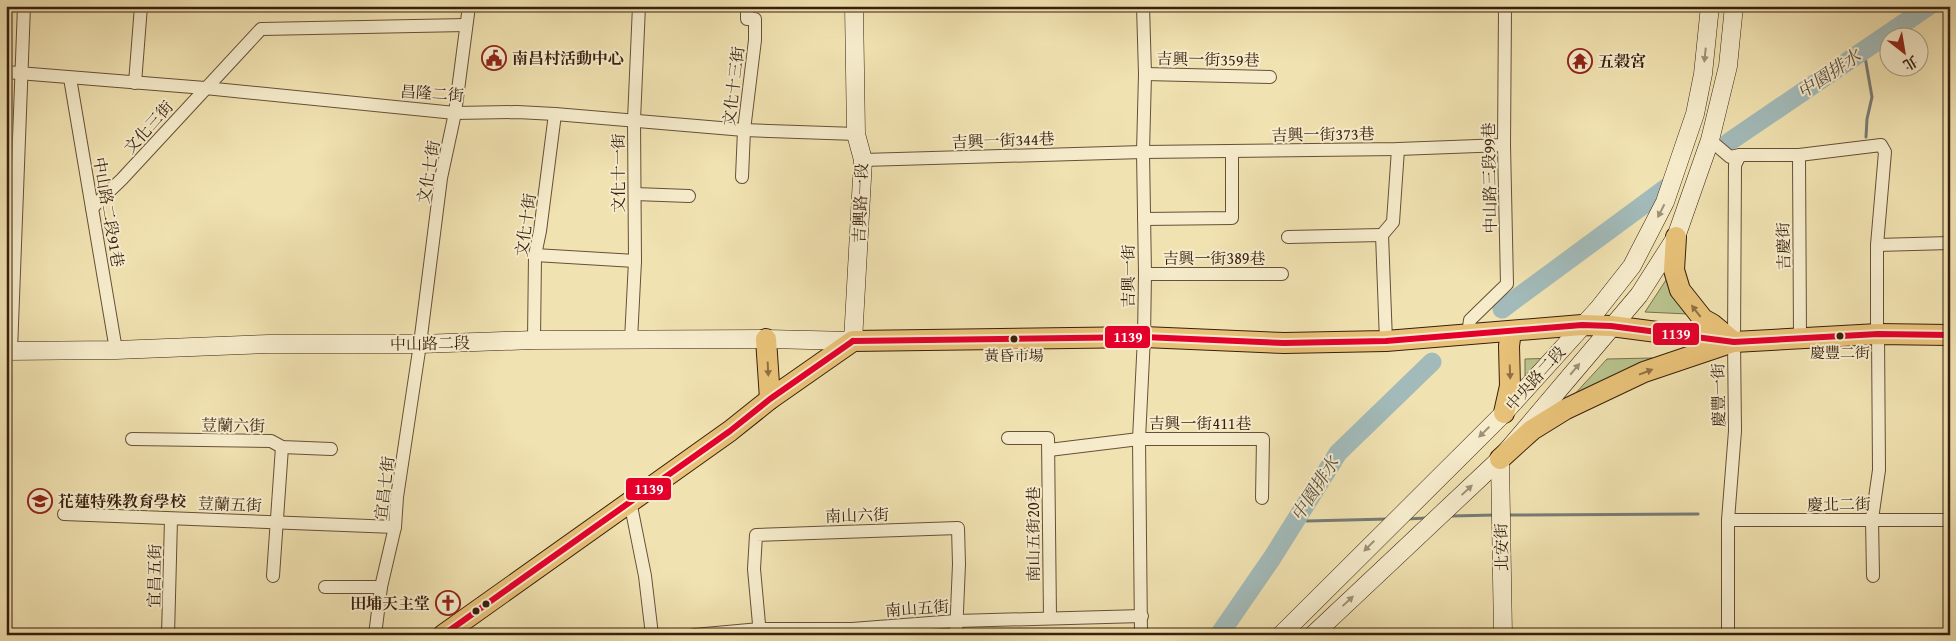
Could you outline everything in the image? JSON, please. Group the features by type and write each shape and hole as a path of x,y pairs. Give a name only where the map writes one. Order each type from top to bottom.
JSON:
{"main road":[{"path":"1676,237 1674,270 1680,290 1703,319 1734,342"},
{"path":"444,635 853,341 1144,337 1284,343 1386,341 1582,325 1611,326 1734,342 1878,334 1950,335"},
{"path":"1504,413 1510,386 1510,331"},
{"path":"766,339 770,399"},
{"path":"1500,459 1532,430 1566,409 1644,372 1734,342"}],"street":[{"path":"9,351 10,252 22,72 24,6"},
{"path":"134,83 141,6"},
{"name":"文化七街","path":"420,344 442,178 455,113 469,6"},
{"name":"文化十一街","path":"630,340 635,261 634,120 639,6"},
{"name":"文化十三街","path":"742,177 744,130 755,19 747,19 747,6"},
{"name":"吉興路一段","path":"853,341 863,160 856,134 854,6"},
{"name":"吉興一街","path":"1141,635 1139,439 1145,274 1143,6"},
{"name":"中山路三段99巷","path":"1468,334 1470,320 1507,284 1504,145 1505,6"},
{"name":"中央路二段","path":"1281,635 1504,413 1599,308 1632,266 1666,202 1694,114 1703,74 1710,6"},
{"name":"中央路二段","path":"1313,635 1500,459 1639,295 1676,237 1710,140 1728,66 1734,6"},
{"name":"文化三街","path":"92,208 122,179 261,29 466,25"},
{"name":"昌隆二街","path":"6,72 205,88 455,113 517,112 556,114 744,130 856,134"},
{"name":"吉興一街359巷","path":"1145,74 1270,77"},
{"name":"中山路二段91巷","path":"70,78 116,350"},
{"name":"文化十街","path":"534,340 535,255 556,114"},
{"path":"1710,140 1730,157 1740,155 1798,155 1881,145 1885,152 1877,246 1879,470 1872,519 1873,576"},
{"name":"吉興一街373巷","path":"1143,152 1398,149 1504,145"},
{"path":"1386,341 1382,235 1393,222 1398,149"},
{"path":"1144,218 1232,218 1232,151"},
{"name":"吉興一街344巷","path":"863,160 1143,152"},
{"name":"慶豐一街","path":"1728,635 1728,520 1735,431 1735,165 1740,155"},
{"name":"吉慶街","path":"1798,155 1800,337"},
{"path":"635,194 689,196"},
{"path":"1288,237 1382,235"},
{"path":"1877,246 1950,243"},
{"path":"535,255 635,261"},
{"name":"吉興一街389巷","path":"1145,274 1282,274"},
{"name":"中山路二段","path":"9,351 116,350 269,344 420,344 534,340 766,339 853,341"},
{"name":"宜昌七街","path":"375,635 381,588 395,527 397,498 420,344"},
{"path":"1008,438 1048,438 1049,450 1139,439"},
{"name":"荳蘭六街","path":"132,439 271,441 282,447 331,449"},
{"name":"吉興一街411巷","path":"1139,439 1263,439 1262,498"},
{"path":"273,576 282,447"},
{"name":"南山五街20巷","path":"1049,450 1050,618"},
{"name":"北安街","path":"1500,459 1503,635"},
{"path":"630,501 645,576 652,635"},
{"name":"荳蘭五街","path":"64,514 395,527"},
{"name":"宜昌五街","path":"168,635 171,518"},
{"name":"慶北二街","path":"1728,520 1950,520"},
{"name":"南山六街","path":"760,632 754,569 756,535 958,528 959,564 956,621"},
{"path":"325,587 381,588"},
{"name":"南山五街","path":"694,635 852,629 956,621 1142,616"},
{"path":"956,621 956,635"}],"green space":[{"path":"1668,277 1688,314 1645,312"},
{"path":"1557,358 1525,390 1525,359"},
{"path":"1652,358 1572,397 1607,359"}],"waterway":[{"name":"中園排水","path":"1729,142 1929,6"},
{"path":"1864,51 1872,97 1867,119 1866,137"},
{"name":"中園排水","path":"1502,309 1669,186"},
{"name":"中園排水","path":"1219,635 1272,558 1338,453 1432,362"},
{"path":"1506,515 1698,514"},
{"path":"1299,515 1307,521 1388,519"},
{"path":"1451,516 1495,515"},
{"path":"1406,519 1427,518"}],"transit line":[{"name":"1139","path":"853,341 1144,337 1284,343 1386,341 1582,325 1611,326 1734,342 1878,334 1950,335"},
{"name":"1139","path":"443,635 853,341"}],"place":[{"name":"南昌村活動中心","path":"494,58"},
{"name":"五榖宮","path":"1580,61"},
{"name":"慶豐二街","path":"1840,336"},
{"name":"黃昏市場","path":"1014,339"},
{"name":"花蓮特殊教育學校","path":"40,501"},
{"name":"田埔天主堂","path":"448,603"}]}
